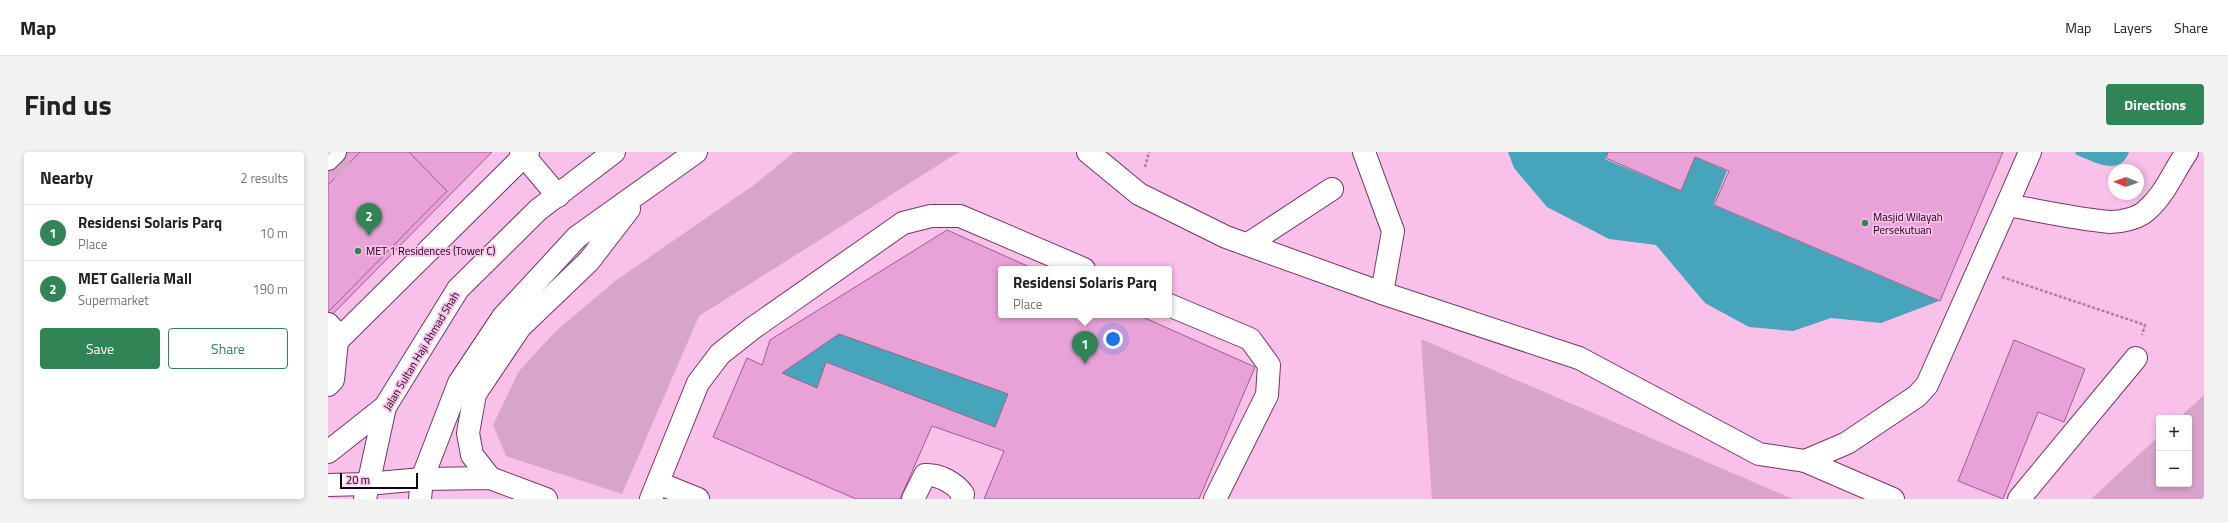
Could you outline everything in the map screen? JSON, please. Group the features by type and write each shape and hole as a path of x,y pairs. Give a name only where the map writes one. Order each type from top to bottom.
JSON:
{"street":[{"path":"328,159 335,152"},
{"name":"Jalan Sultan Haji Ahmad Shah","path":"366,492 385,407 458,289 538,210 614,152"},
{"path":"421,489 459,383 503,317 577,237 696,152"},
{"path":"1088,152 1139,194 1226,237 1382,293 1579,358 1759,454 1805,461 1893,499"},
{"path":"1364,152 1393,231 1382,293"},
{"path":"1805,461 1847,443 1917,396 1927,385 2030,152"},
{"path":"2007,205 2112,222 2130,219 2146,211 2161,196 2174,177 2178,166 2187,152"},
{"path":"328,385 333,380 333,338 524,153 558,196"},
{"path":"1248,244 1332,189"},
{"path":"490,478 472,455 468,433 475,394 520,327 589,261 643,190"},
{"path":"698,499 655,491 698,383 720,354 753,328 903,223 931,216 960,216 1077,266"},
{"path":"1172,306 1250,339 1269,365 1268,395 1215,499"},
{"path":"2019,499 2136,358"},
{"path":"328,452 385,407"},
{"path":"913,499 925,475 933,474 957,485 964,494 962,499"},
{"path":"328,485 366,492 421,489 490,478 546,499"}],"path":[{"path":"2022,284 2144,325 2136,358"}],"shaded area":[{"path":"794,152 959,152 699,316 622,494 506,456 493,425 519,371 556,331 615,281 754,185"},
{"path":"1421,339 1793,499 1432,499"},
{"path":"2204,395 2204,499 2091,499 2156,439 2156,487 2192,487 2192,415 2182,415"}],"water":[{"path":"1508,152 1608,152 1605,159 1681,191 1695,157 1727,171 1713,205 1939,301 1881,323 1831,318 1793,331 1749,327 1705,303 1656,245 1609,239 1547,207 1514,168"},
{"path":"2076,152 2129,152 2125,160 2119,164 2108,164 2108,165 2097,163 2075,154"},
{"path":"839,334 1008,394 995,427 826,362 817,388 782,373"}],"building":[{"name":"MET 1 Residences (Tower C)","path":"328,152 492,152 328,319"},
{"name":"MET 1 Residences (Tower C)","path":"360,152 409,152 447,191 328,312 328,185"},
{"name":"Masjid Wilayah Persekutuan","path":"1608,152 2003,152 1940,301 1714,205 1729,171 1695,157 1681,191 1606,158"},
{"path":"947,230 1027,266 998,266 998,318 1145,318 1255,367 1199,499 984,499 1004,451 932,426 900,499 856,499 713,437 747,358 762,365 770,340","holes":["839,334 1008,394 995,427 826,362 817,388 782,373"]},
{"path":"2014,340 2085,369 2064,422 2038,412 2003,499 1958,481"}],"tunnel":[{"path":"328,171 348,152"}],"place":[{"name":"Masjid Wilayah Persekutuan","path":"1865,223"},
{"name":"MET Galleria Mall","path":"369,236"},
{"name":"MET 1 Residences (Tower C)","path":"358,251"},
{"name":"Residensi Solaris Parq","path":"1085,364"}]}
